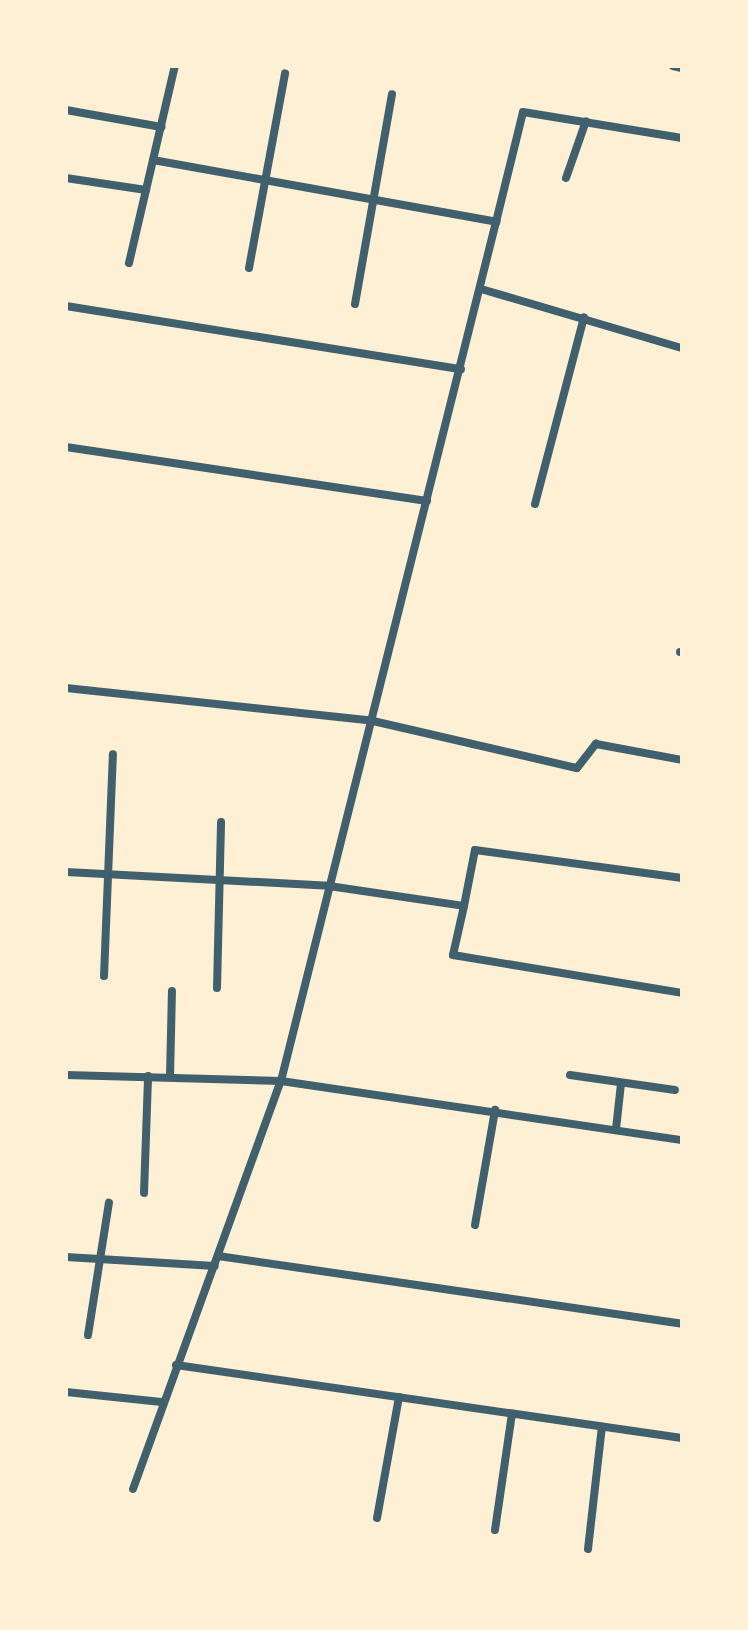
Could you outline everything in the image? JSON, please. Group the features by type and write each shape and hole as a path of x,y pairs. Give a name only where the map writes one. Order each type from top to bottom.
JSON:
{"street":[{"path":"129,263 175,66"},
{"path":"673,66 682,68"},
{"path":"249,268 285,73"},
{"path":"355,304 392,94"},
{"path":"66,110 161,127"},
{"path":"133,1489 161,1402 215,1266 281,1081 523,112 682,138"},
{"path":"566,178 586,121"},
{"path":"153,160 496,222"},
{"path":"66,178 146,190"},
{"path":"481,289 682,348"},
{"path":"66,306 461,369"},
{"path":"535,504 584,317"},
{"path":"66,447 427,501"},
{"path":"66,688 373,721 577,768 596,744 682,760"},
{"path":"104,976 113,754"},
{"path":"217,988 221,822"},
{"path":"682,878 475,850 453,955 682,993"},
{"path":"66,872 329,886 464,906"},
{"path":"170,1077 172,991"},
{"path":"66,1075 281,1081 495,1110 682,1140"},
{"path":"570,1075 675,1090"},
{"path":"144,1193 148,1076"},
{"path":"616,1129 621,1084"},
{"path":"475,1225 495,1110"},
{"path":"88,1335 109,1203"},
{"path":"218,1256 682,1324"},
{"path":"66,1257 215,1266"},
{"path":"176,1365 682,1438"},
{"path":"66,1392 161,1402"},
{"path":"377,1518 399,1397"},
{"path":"495,1530 512,1414"},
{"path":"588,1549 602,1427"}]}
